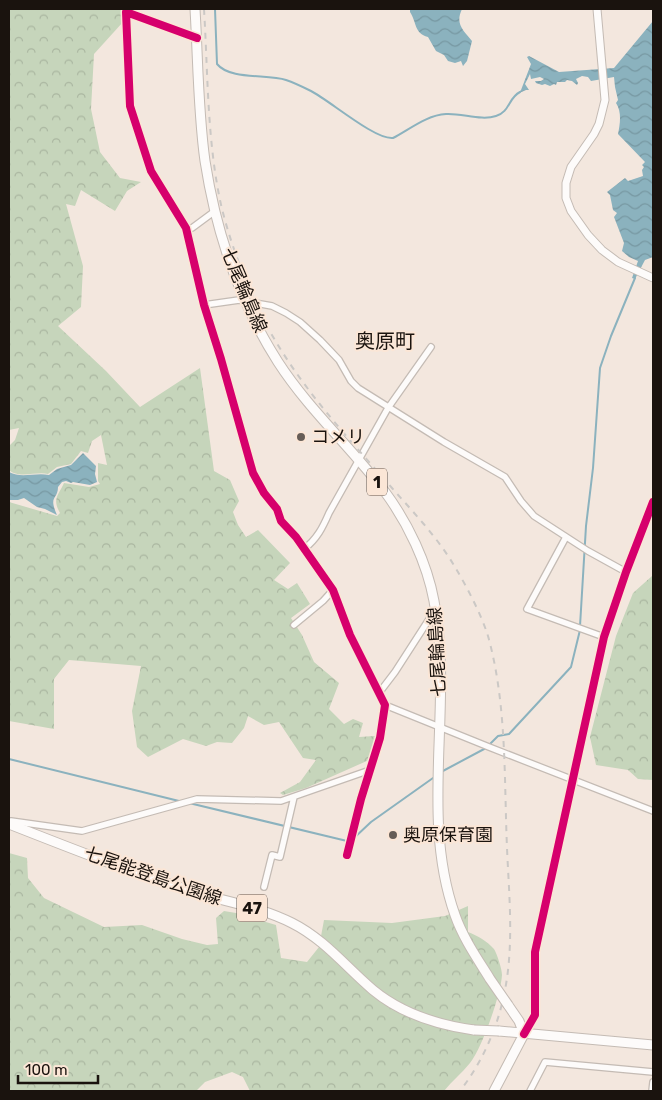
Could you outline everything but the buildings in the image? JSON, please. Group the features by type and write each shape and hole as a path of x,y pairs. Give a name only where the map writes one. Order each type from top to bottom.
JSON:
{"main road":[{"name":"七尾輪島線","path":"195,9 205,159 215,211 231,266 267,344 288,377 308,403 386,492 414,540 429,580 436,610 440,657 438,830 442,868 455,916 464,938 521,1025 524,1034"},
{"name":"七尾能登島公園線","path":"9,822 109,863 178,887 276,915 293,923 321,941 373,990 394,1005 428,1020 474,1030 653,1046"},
{"path":"494,1091 524,1034"}],"street":[{"path":"597,9 604,100 594,134 571,167 566,183 566,198 571,211 588,235 602,250 618,262 653,278"},
{"path":"197,38 126,12 130,106 150,171 186,228 204,305 253,473 276,509 281,521 296,537 333,590 350,635 385,705 380,738 346,855"},
{"path":"186,228 192,228 215,211"},
{"path":"204,305 239,300 272,306 286,313 300,322 339,360 351,381 358,388 388,408 505,477 534,516 585,549 626,572"},
{"path":"304,549 311,544 322,530 328,513 388,408 431,347"},
{"path":"524,1034 535,1014 535,952 604,637 653,502"},
{"path":"566,537 527,609 604,637"},
{"path":"294,625 323,601 333,590"},
{"path":"379,693 436,610"},
{"path":"385,705 487,747 653,811"},
{"path":"9,822 82,831 197,799 281,801 325,784 370,770"},
{"path":"264,887 272,855 280,857 294,797"},
{"path":"530,1091 545,1062 653,1072"},
{"path":"652,1091 653,1082"}],"green space":[{"path":"9,9 122,9 123,22 94,54 91,109 100,152 120,178 141,182 127,191 115,211 81,190 75,206 66,204 83,266 81,307 58,326 106,371 140,407 200,368 214,471 230,480 239,501 233,512 238,525 246,537 258,530 290,563 274,580 288,589 297,583 310,604 291,618 302,635 314,662 339,683 329,709 344,724 353,719 363,723 359,737 375,736 369,760 306,788 283,795 280,793 300,782 316,760 303,758 279,722 264,725 248,716 244,728 232,743 217,742 206,746 183,739 148,757 137,747 132,711 141,666 69,660 54,679 54,729 9,721 9,502 57,516 60,513 56,501 64,483 89,487 100,484 98,481 98,463 107,465 101,435 92,441 88,453 81,451 71,464 57,467 48,474 18,474 9,470 9,446 15,440 19,428 9,430"},
{"path":"653,573 653,780 638,779 628,770 596,765 590,737 616,636 633,593"},
{"path":"9,853 27,858 28,878 44,898 104,927 142,925 182,939 207,945 218,944 216,918 224,911 236,913 276,925 281,958 307,962 319,947 324,920 392,923 445,916 468,906 468,932 482,939 494,949 500,965 501,984 495,1007 475,1056 444,1091 250,1091 243,1077 232,1072 205,1082 196,1091 9,1091"}],"water":[{"path":"410,9 462,9 459,19 461,27 472,41 467,61 463,66 461,61 455,63 448,61 444,55 436,51 428,37 418,30"},
{"path":"653,21 653,257 645,260 635,279 632,278 638,261 622,251 624,243 614,217 617,213 613,210 610,195 607,192 625,178 628,181 643,176 642,170 644,167 642,165 645,162 618,134 620,114 616,103 618,100 614,77 591,81 588,77 582,76 576,79 577,85 567,80 550,86 536,83 535,81 544,79 540,77 531,79 530,74 525,84 529,90 517,94 521,90 531,64 527,57 529,56 559,72 614,68"},
{"path":"83,453 96,466 97,482 90,485 62,482 53,501 57,515 37,507 24,498 9,500 9,472 19,475 49,475 57,469 71,465"}],"waterway":[{"path":"215,9 217,64 223,69 240,75 278,78 296,84 311,91 375,133 385,137 393,138 425,120 439,115 452,114 484,118 496,116 501,114 520,92"},
{"path":"580,626 586,526 593,468 600,368 635,278"},
{"path":"489,745 498,736 509,734 571,667 580,630"},
{"path":"441,772 486,748"},
{"path":"9,759 179,801"},
{"path":"354,838 371,822 433,778"},
{"path":"189,803 347,841"}],"railway":[{"path":"204,9 209,109 217,185 233,245 256,304 284,354 317,401 425,526 448,556 469,592 488,636 499,688 504,741 510,919 508,972 502,1004 494,1030 476,1068 460,1091"}],"cycle path":[{"path":"197,38 126,12 130,106 151,171 186,228 204,305 253,473 264,493 277,509 281,521 296,537 333,590 350,635 385,705 380,738 361,799 347,855"},
{"path":"524,1034 535,1015 535,952 604,637 653,502"}],"place":[{"name":"コメリ","path":"301,437"},
{"name":"奥原保育園","path":"393,835"}],"district":[{"name":"奥原町","path":"385,341"}]}
